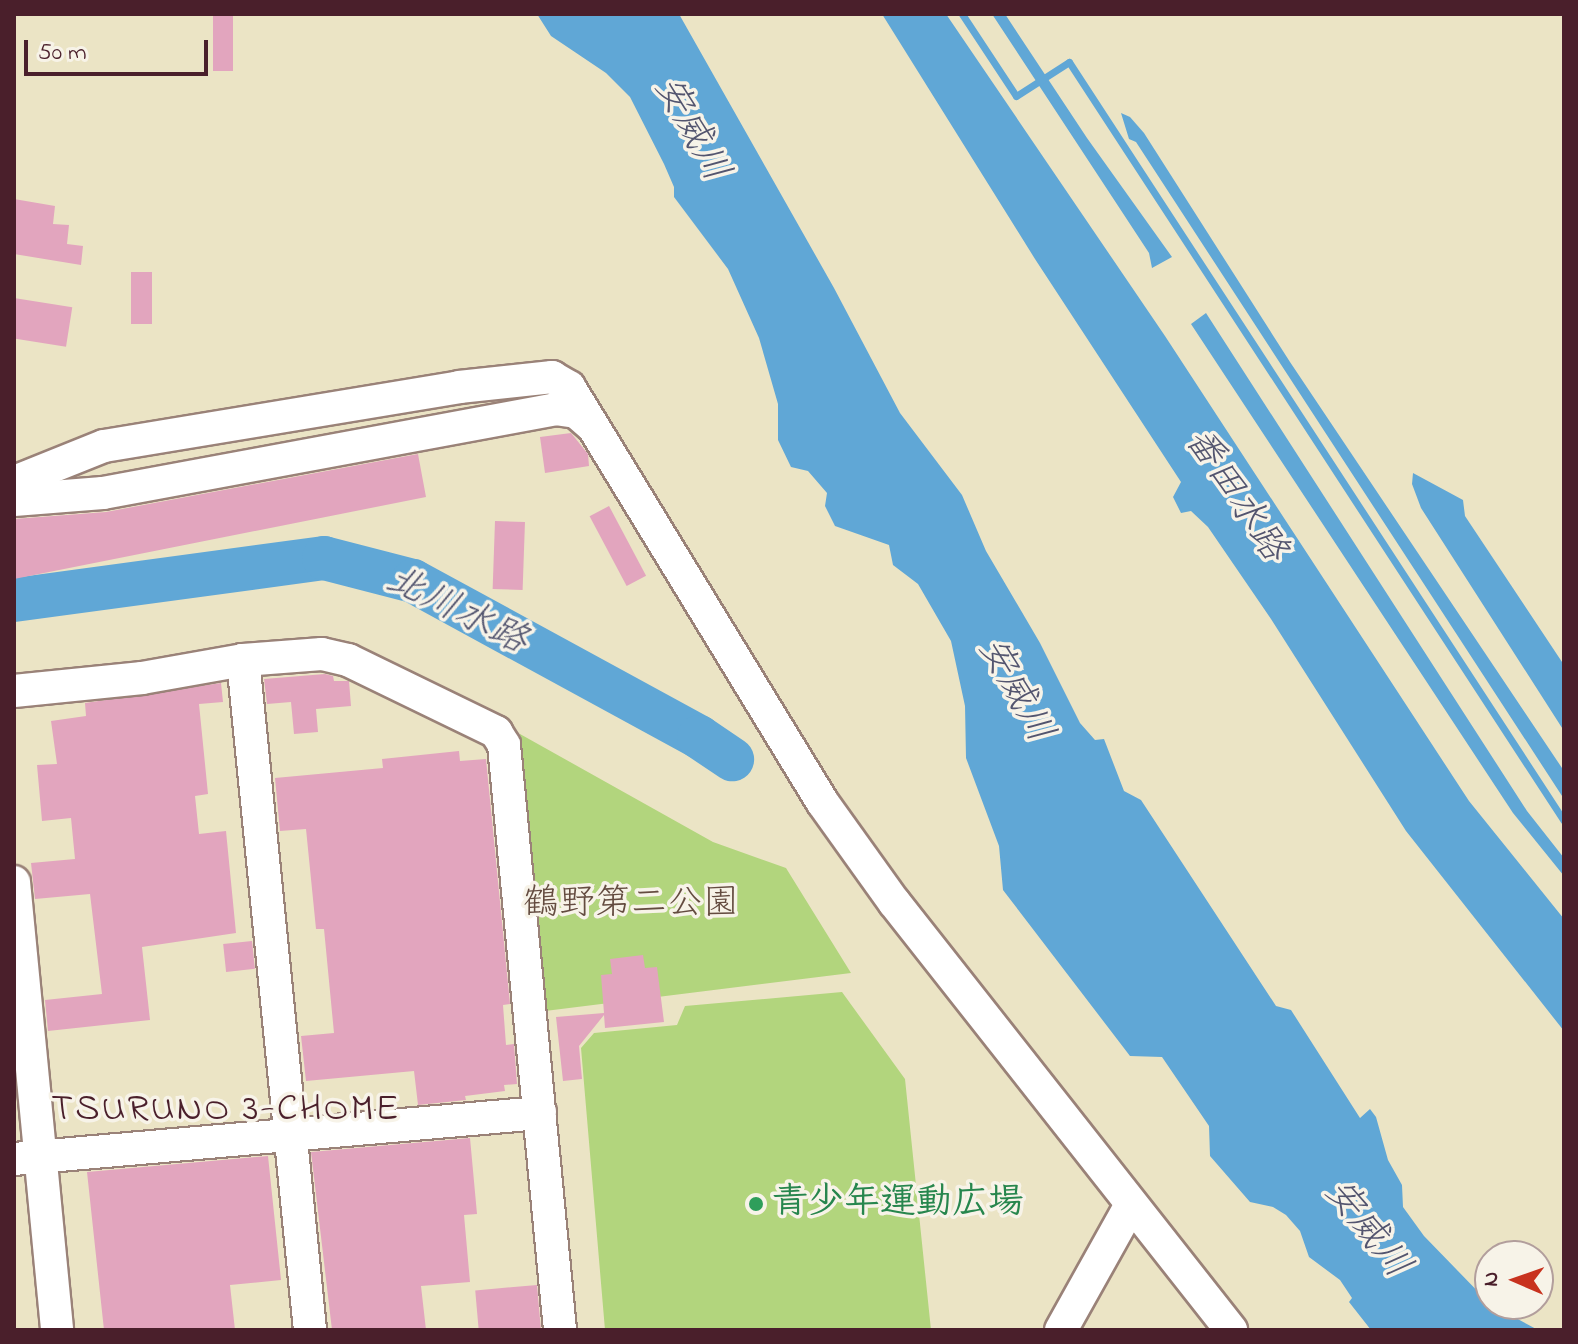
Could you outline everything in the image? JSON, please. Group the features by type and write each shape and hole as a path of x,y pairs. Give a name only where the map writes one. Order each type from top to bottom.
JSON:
{"street":[{"path":"14,482 104,446 534,377 552,377 569,387 823,803 894,902 1231,1330"},
{"path":"14,500 103,493 555,409 576,412 592,426"},
{"path":"14,691 142,678 243,660 322,654 348,660 496,732 504,745 560,1330"},
{"path":"243,660 310,1330"},
{"path":"14,882 27,1157 57,1330"},
{"path":"27,1157 540,1113"},
{"path":"1061,1330 1131,1205"}],"green space":[{"name":"鶴野第二公園","path":"520,734 713,842 786,868 851,973 545,1011"},
{"name":"青少年運動広場","path":"842,992 905,1079 931,1330 605,1330 581,1048 594,1033 677,1025 685,1006"}],"water":[{"name":"安威川","path":"537,14 679,14 834,288 900,413 962,495 986,551 1040,643 1080,723 1095,740 1104,739 1124,791 1141,800 1276,1006 1291,1010 1360,1118 1370,1109 1376,1117 1388,1160 1402,1185 1403,1207 1424,1236 1474,1288 1474,1320 1520,1320 1538,1330 1371,1330 1349,1302 1352,1298 1340,1280 1309,1257 1300,1231 1286,1215 1273,1207 1250,1202 1210,1156 1209,1126 1162,1057 1130,1056 1003,890 999,846 966,758 965,706 951,641 918,584 893,565 889,545 835,526 825,506 827,493 808,471 791,467 778,440 778,404 759,338 728,269 674,197 674,187 664,164 630,97 606,73 551,36"},
{"name":"番田水路","path":"882,14 946,14 1165,336 1469,801 1564,919 1564,1031 1406,831 1271,619 1208,527 1191,511 1181,513 1173,497 1181,482 1035,259"},
{"path":"992,14 1005,14 1087,138 1172,257 1152,268 1149,253"},
{"path":"1121,113 1130,117 1144,133 1290,362 1564,771 1564,799 1136,142 1129,139"},
{"path":"1206,313 1527,811 1564,858 1564,876 1513,813 1191,324"},
{"path":"1413,473 1463,500 1465,516 1564,665 1564,731 1421,508 1412,484"}],"building":[{"path":"213,14 233,14 233,71 213,71"},
{"path":"14,199 55,206 53,224 69,225 67,244 83,246 81,265 14,254"},
{"path":"131,272 152,272 152,324 131,324"},
{"path":"14,298 72,307 66,347 14,338"},
{"path":"571,433 588,454 589,466 545,473 540,437"},
{"path":"418,454 426,497 14,579 14,519 106,512"},
{"path":"609,506 646,576 627,586 590,516"},
{"path":"495,521 525,522 523,590 493,589"},
{"path":"333,676 334,681 349,681 351,706 316,709 318,732 294,734 291,702 267,704 264,679"},
{"path":"221,683 223,702 199,704 208,794 195,796 199,834 226,831 236,933 142,947 150,1020 48,1031 45,1000 102,994 90,894 35,899 31,863 75,859 71,818 42,821 37,765 57,764 51,721 86,716 85,703"},
{"path":"459,751 460,761 486,759 510,1004 503,1005 506,1045 514,1044 517,1084 504,1085 505,1091 465,1096 466,1100 418,1105 414,1071 306,1081 301,1036 334,1033 324,929 316,929 306,829 280,831 275,778 383,768 382,759"},
{"path":"252,941 255,969 226,972 223,944"},
{"path":"643,955 645,968 657,967 664,1022 605,1028 604,1015 579,1046 582,1079 563,1081 556,1017 604,1013 601,975 612,974 610,959"},
{"path":"470,1138 477,1214 464,1215 470,1282 421,1286 426,1330 332,1330 311,1152"},
{"path":"268,1156 281,1280 230,1285 235,1330 104,1330 87,1172"},
{"path":"537,1285 541,1330 479,1330 475,1290"}],"waterway":[{"path":"962,14 1016,96 1069,62 1564,821"},
{"name":"北川水路","path":"14,600 324,558 413,581 699,737 732,759"}],"place":[{"name":"青少年運動広場","path":"756,1204"}],"district":[{"name":"TSURUNO 3-CHOME","path":"226,1111"}]}
